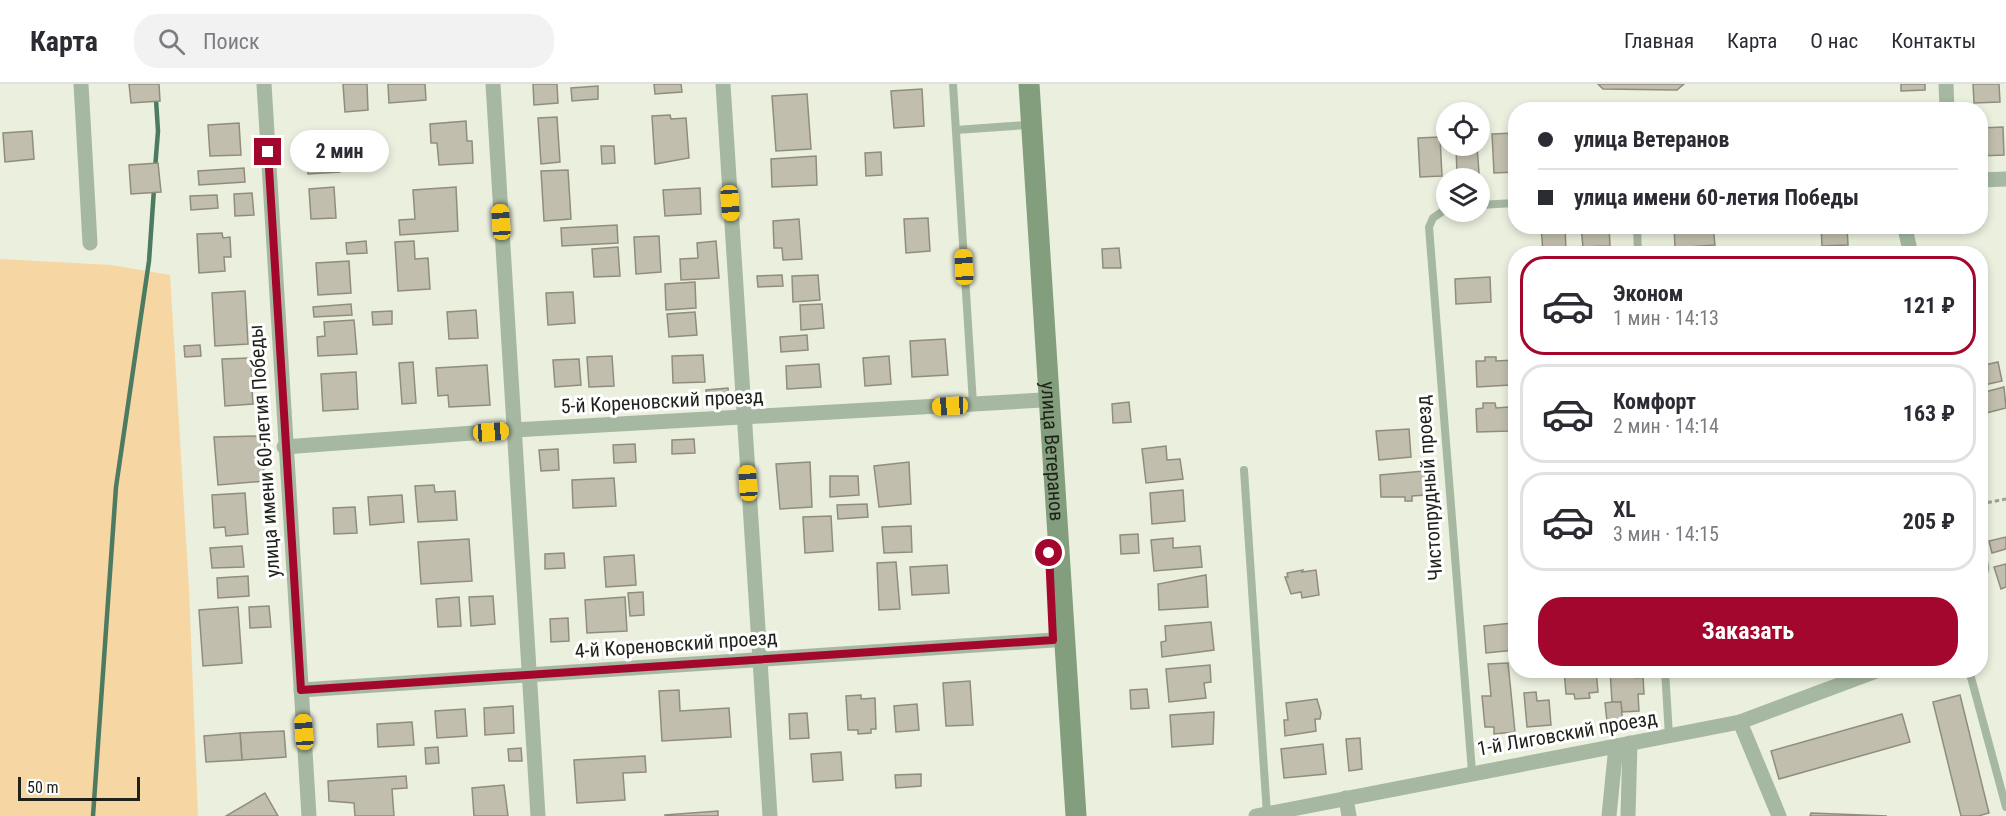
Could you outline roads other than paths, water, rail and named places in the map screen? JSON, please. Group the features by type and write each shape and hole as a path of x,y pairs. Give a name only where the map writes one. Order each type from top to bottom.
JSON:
{"street":[{"path":"81,84 90,243"},
{"name":"улица имени 60-летия Победы","path":"264,84 284,447 309,816"},
{"path":"493,84 538,816"},
{"path":"723,84 770,816"},
{"name":"улица Ветеранов","path":"1024,84 1064,816"},
{"name":"улица Ветеранов","path":"1029,84 1076,816"},
{"path":"1946,84 1947,102"},
{"path":"1988,180 2006,179"},
{"name":"5-й Кореновский проезд","path":"284,447 514,430 1042,400"},
{"name":"4-й Кореновский проезд","path":"301,690 1053,640"},
{"name":"1-й Лиговский проезд","path":"1261,815 1472,772 1740,722 1858,678"},
{"path":"1740,722 1779,816"},
{"path":"1609,816 1623,744"},
{"path":"1623,744 1628,816"},
{"path":"1346,798 1349,816"}],"lane":[{"path":"953,84 973,404"},
{"path":"956,130 1027,125"},
{"path":"1490,204 1508,203"},
{"name":"Чистопрудный проезд","path":"1436,216 1429,227 1472,772"},
{"path":"1244,470 1261,815"},
{"path":"1665,678 1669,736"},
{"path":"1971,678 2006,807"}],"waterway":[{"path":"155,84 158,131 155,169"},
{"path":"93,816 116,487 149,261 154,189"}]}
